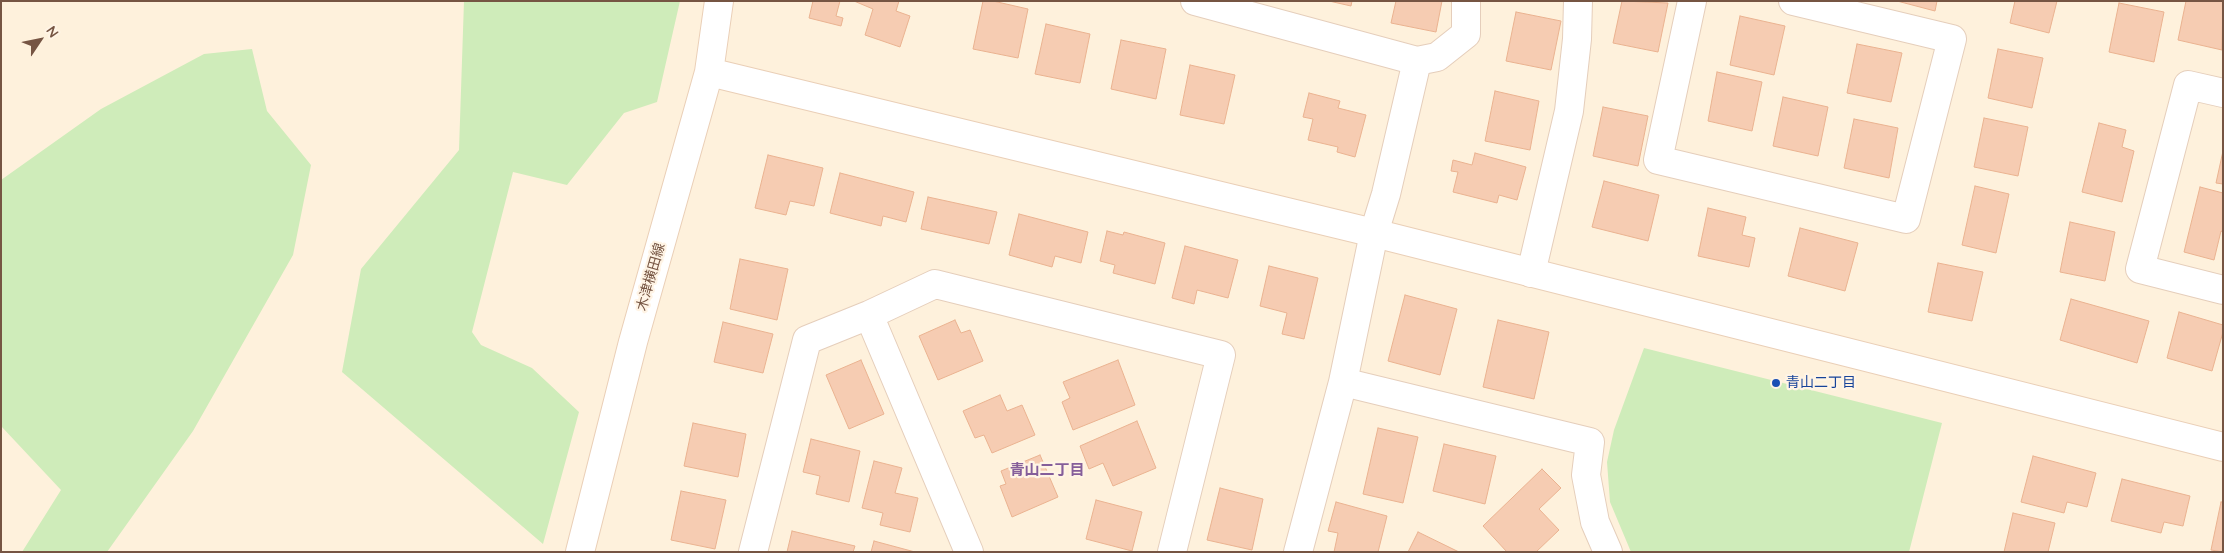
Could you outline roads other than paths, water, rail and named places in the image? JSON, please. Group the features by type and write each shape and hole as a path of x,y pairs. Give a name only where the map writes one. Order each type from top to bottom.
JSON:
{"street":[{"name":"木津横田線","path":"580,552 633,342 709,72 719,1"},
{"path":"1195,1 1268,10 1418,61 1437,57 1466,34 1466,1"},
{"path":"1531,273 1569,111 1578,40 1578,1"},
{"path":"1692,1 1658,160 1906,219 1952,39 1793,1"},
{"path":"1298,552 1343,382 1374,233 1418,61"},
{"path":"709,72 1374,233 2223,447"},
{"path":"2223,93 2188,85 2140,269 2223,290"},
{"path":"753,552 807,340 869,315 935,284 1221,354 1172,552"},
{"path":"869,315 969,552"},
{"path":"1343,382 1590,442 1586,475 1595,522 1608,552"}],"place":[{"name":"青山二丁目","path":"1776,383"}],"district":[{"name":"青山二丁目","path":"1047,470"}]}
